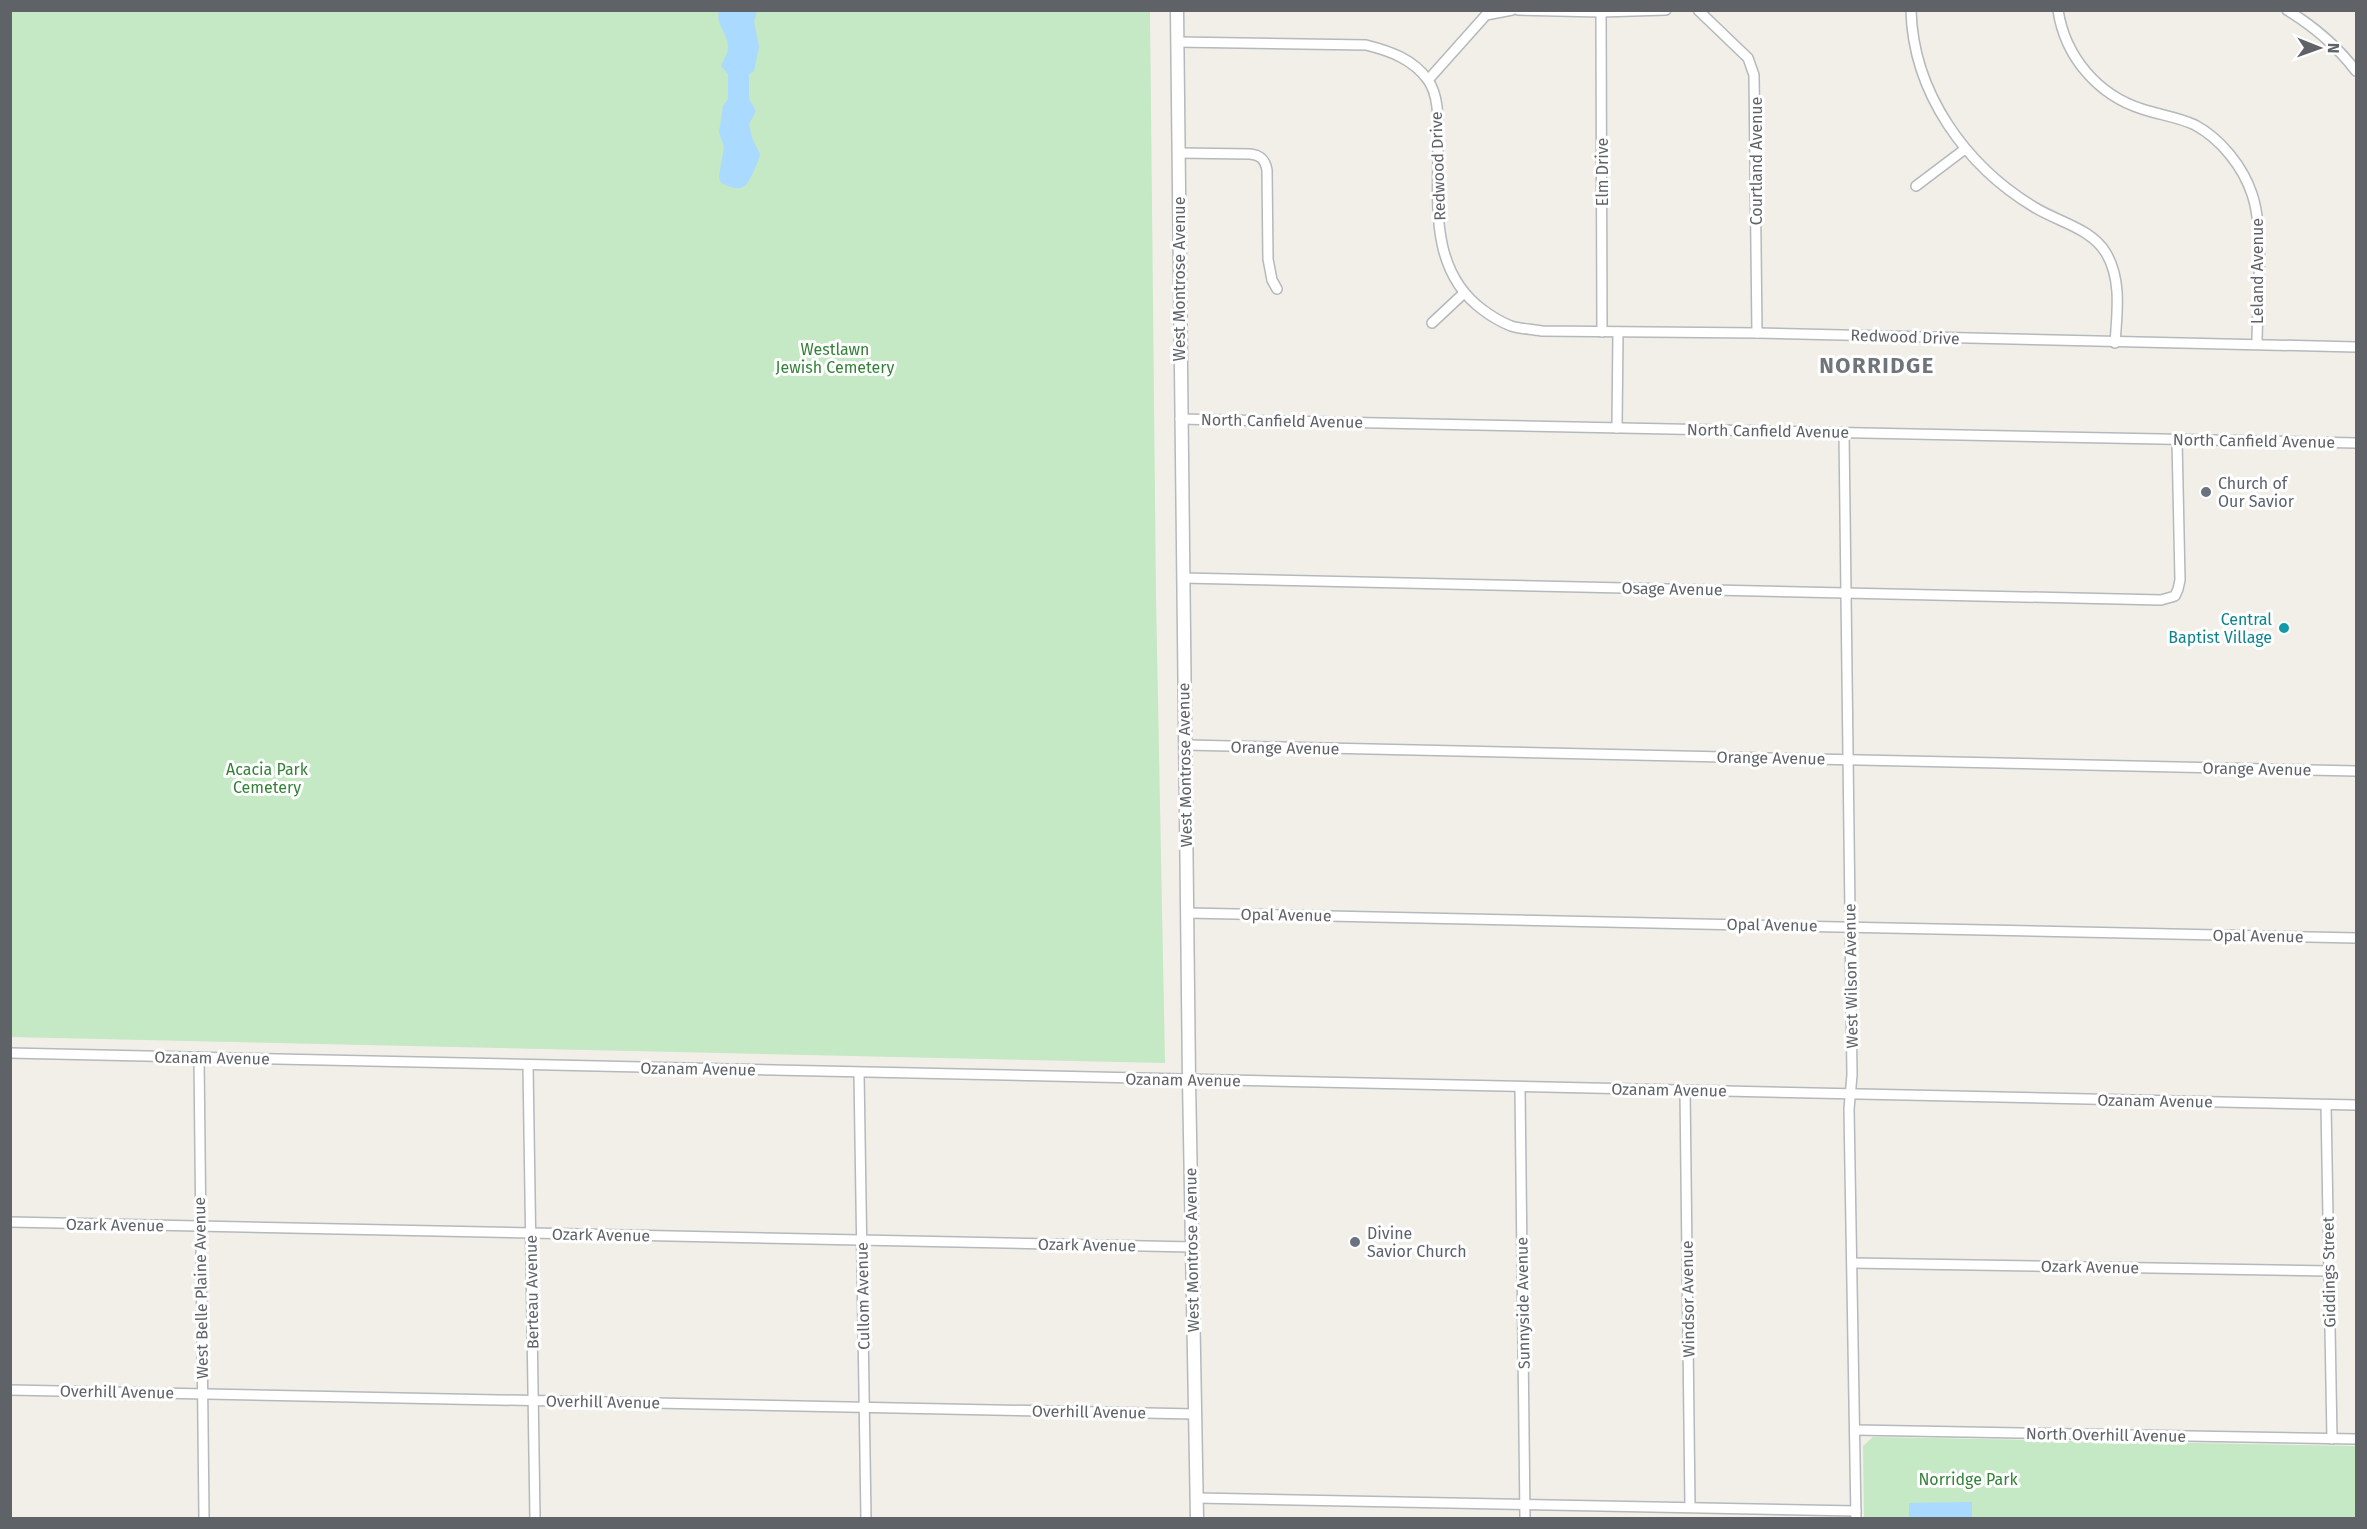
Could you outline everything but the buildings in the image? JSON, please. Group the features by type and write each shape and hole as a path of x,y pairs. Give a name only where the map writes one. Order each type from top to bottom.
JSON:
{"street":[{"name":"West Montrose Avenue","path":"1177,10 1180,419 1197,1518"},
{"path":"1177,42 1366,45 1386,50 1403,58 1416,67 1428,80 1486,13 1512,10"},
{"path":"1518,10 1601,12 1666,10"},
{"name":"Courtland Avenue","path":"1698,10 1748,58 1754,75 1757,333"},
{"path":"1911,10 1915,44 1930,91 1951,131 1965,149 1981,167 2015,195 2051,217 2087,234 2099,243 2107,256 2116,286 2115,343"},
{"name":"Leland Avenue","path":"2058,10 2068,45 2082,68 2099,86 2132,105 2195,126 2214,139 2241,171 2252,193 2258,218 2257,344"},
{"path":"2287,10 2332,43 2356,72"},
{"name":"Elm Drive","path":"1601,12 1602,332"},
{"name":"Redwood Drive","path":"1428,80 1438,113 1442,248 1447,266 1464,293 1486,312 1511,326 1542,331 1757,333 2356,347"},
{"path":"1916,186 1965,149"},
{"path":"1178,153 1250,154 1262,158 1267,170 1268,259 1276,289"},
{"path":"1432,323 1464,293"},
{"path":"1617,428 1618,332"},
{"name":"North Canfield Avenue","path":"1180,419 2356,443"},
{"name":"West Wilson Avenue","path":"1844,433 1850,926 1851,1094 1849,1109 1856,1515"},
{"name":"Osage Avenue","path":"1183,578 2161,600 2175,596 2180,580 2177,440"},
{"name":"Orange Avenue","path":"1186,745 2356,771"},
{"name":"Opal Avenue","path":"1187,913 2356,938"},
{"name":"Ozanam Avenue","path":"10,1053 2356,1105"},
{"name":"West Belle Plaine Avenue","path":"198,1058 204,1518"},
{"name":"Berteau Avenue","path":"528,1065 535,1518"},
{"name":"Cullom Avenue","path":"859,1073 866,1518"},
{"name":"Sunnyside Avenue","path":"1520,1088 1525,1518"},
{"name":"Windsor Avenue","path":"1685,1090 1690,1507"},
{"name":"Giddings Street","path":"2326,1105 2332,1439"},
{"name":"Ozark Avenue","path":"10,1222 1192,1247"},
{"name":"Ozark Avenue","path":"1852,1263 2329,1271"},
{"name":"Overhill Avenue","path":"10,1390 1195,1414"},
{"name":"North Overhill Avenue","path":"1855,1430 2356,1439"},
{"path":"1197,1498 1690,1507 1856,1515"}],"green space":[{"path":"11,11 1150,11 1156,597 1165,1063 11,1037"},
{"name":"Norridge Park","path":"1873,1437 2356,1446 2356,1518 1864,1518 1863,1446"}],"water":[{"path":"719,11 757,11 754,21 759,47 754,71 749,74 749,99 756,111 749,124 752,138 760,154 747,184 739,188 721,183 719,177 724,147 719,132 723,106 728,99 728,74 721,66 728,43 719,21"},
{"path":"1972,1502 1972,1518 1909,1518 1909,1503"}],"place":[{"name":"Church of Our Savior","path":"2206,492"},
{"name":"Central Baptist Village","path":"2284,628"},
{"name":"Divine Savior Church","path":"1355,1242"}],"district":[{"name":"NORRIDGE","path":"1877,365"}],"park label":[{"name":"Westlawn Jewish Cemetery","path":"835,358"},
{"name":"Acacia Park Cemetery","path":"267,778"}]}
